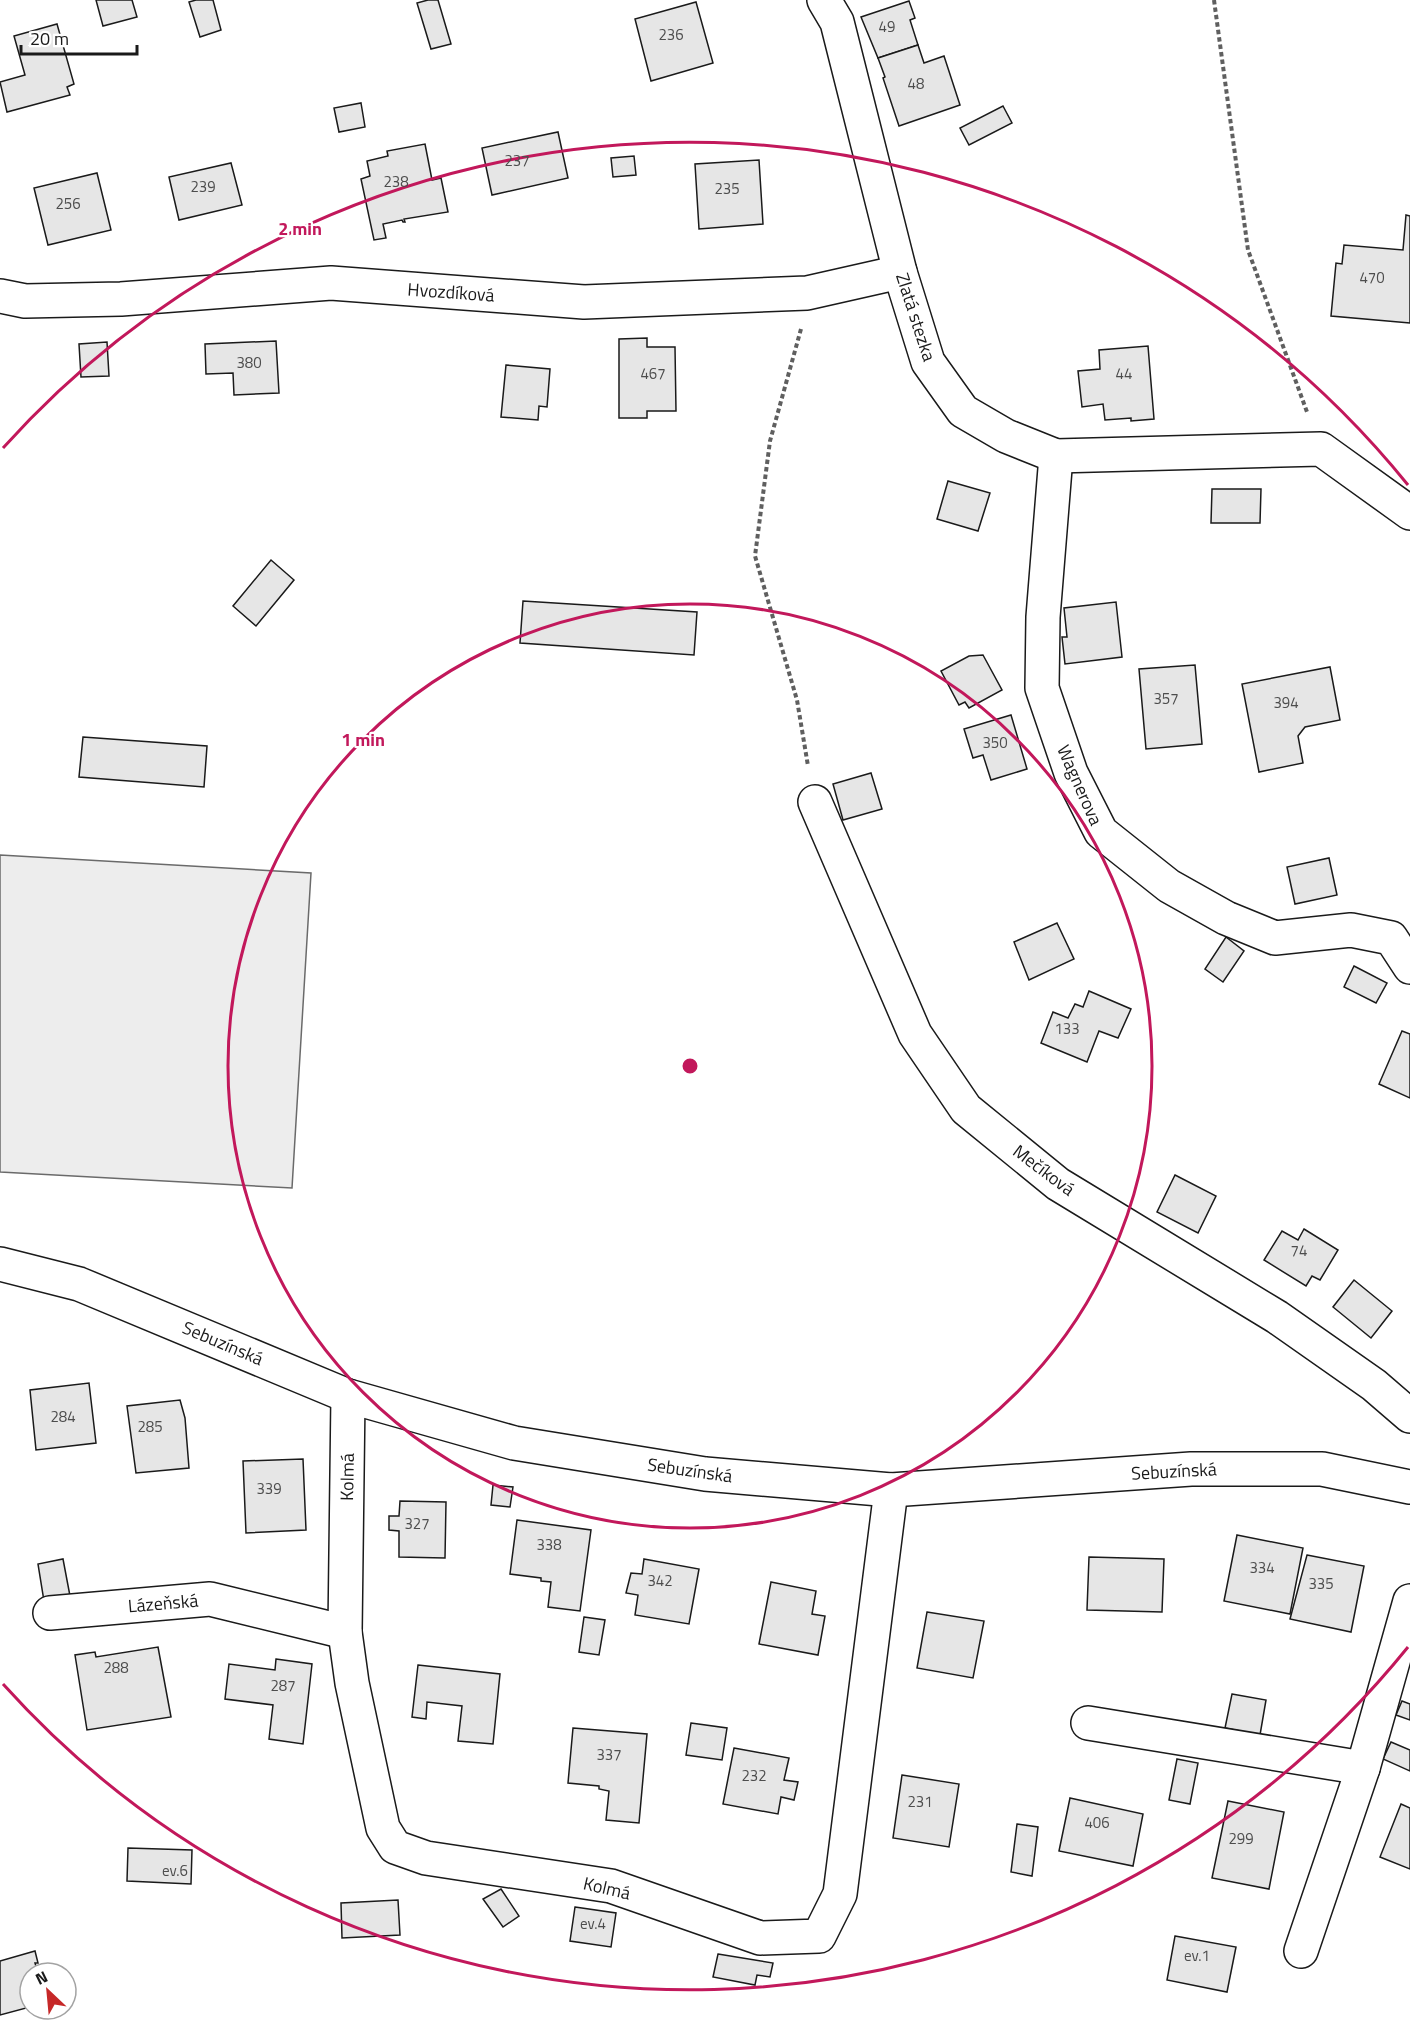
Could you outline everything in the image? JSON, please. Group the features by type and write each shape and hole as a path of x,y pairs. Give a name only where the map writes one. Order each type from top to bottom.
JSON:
{"street":[{"name":"Zlatá stezka","path":"824,0 837,22 900,272 928,362 963,411 1006,436 1056,456 1321,449"},
{"name":"Hvozdíková","path":"0,296 25,301 121,299 331,283 584,302 807,293 900,272"},
{"path":"1321,449 1410,513"},
{"name":"Wagnerova","path":"1056,456 1043,617 1042,688 1071,773 1101,832 1169,886 1227,918 1275,938 1351,930 1391,938 1410,967"},
{"name":"Mečíková","path":"814,802 915,1034 966,1109 1058,1184 1277,1317 1374,1385 1410,1416"},
{"name":"Sebuzínská","path":"0,1264 80,1284 348,1396 525,1444 705,1474 891,1490 1191,1469 1322,1469 1410,1487"},
{"name":"Kolmá","path":"348,1396 345,1632 352,1683 383,1828 395,1847 426,1858 611,1886 759,1938 819,1936 840,1894 891,1490"},
{"name":"Lázeňská","path":"50,1613 210,1599 345,1632"},
{"path":"1301,1951 1363,1768 1410,1601"},
{"path":"1088,1724 1363,1768"}],"path":[{"path":"1214,0 1248,250 1321,449"},
{"path":"807,293 799,336 770,441 755,556 797,700 814,802"}],"shaded area":[{"path":"0,855 311,873 292,1188 0,1172"}],"building":[{"path":"96,0 132,0 137,17 103,26"},
{"path":"213,0 221,30 200,37 189,2"},
{"path":"438,0 451,44 431,49 417,3"},
{"path":"909,1 915,18 910,20 918,45 878,58 861,17"},
{"path":"696,2 713,63 651,81 635,19"},
{"path":"57,24 74,84 67,87 70,95 7,112 0,82 25,75 14,36"},
{"path":"918,45 924,63 944,56 960,105 899,126 878,58"},
{"path":"361,103 365,127 339,132 334,108"},
{"path":"1003,106 1012,123 969,145 960,128"},
{"path":"558,132 568,178 492,195 482,148"},
{"path":"425,144 432,180 441,178 448,212 404,219 405,222 402,220 383,224 386,238 374,240 361,179 370,176 367,161 388,156 387,151"},
{"path":"634,156 636,175 613,177 611,158"},
{"path":"759,160 763,224 699,229 695,164"},
{"path":"231,163 242,205 179,220 169,177"},
{"path":"97,173 111,230 48,245 34,188"},
{"path":"1406,215 1410,216 1410,323 1331,316 1336,263 1342,264 1344,245 1403,250"},
{"path":"647,338 647,347 675,347 676,411 647,411 647,418 619,418 619,339"},
{"path":"276,341 279,393 234,395 233,373 206,374 205,344"},
{"path":"107,342 109,376 81,377 79,344"},
{"path":"1148,346 1154,419 1105,420 1103,404 1082,407 1078,371 1100,369 1099,350"},
{"path":"506,365 550,369 547,407 539,406 538,420 501,417"},
{"path":"948,481 990,493 978,531 937,519"},
{"path":"1212,489 1261,489 1260,523 1211,523"},
{"path":"271,560 294,580 256,626 233,606"},
{"path":"523,601 697,612 694,655 520,643"},
{"path":"1116,602 1122,657 1065,664 1062,637 1067,637 1064,608"},
{"path":"983,655 1002,690 969,708 965,702 959,705 941,671 969,656"},
{"path":"1195,665 1202,744 1146,749 1139,669"},
{"path":"1330,667 1340,720 1305,727 1298,736 1303,763 1259,772 1242,684"},
{"path":"1011,715 1027,769 991,780 983,755 973,758 964,729"},
{"path":"83,737 207,746 204,787 79,777"},
{"path":"871,773 882,809 843,820 833,784"},
{"path":"1329,858 1337,895 1295,904 1287,867"},
{"path":"1057,923 1074,959 1029,980 1014,942"},
{"path":"1226,937 1244,951 1223,982 1205,969"},
{"path":"1354,966 1387,983 1376,1003 1344,987"},
{"path":"1089,991 1131,1009 1118,1038 1099,1031 1087,1062 1041,1043 1053,1012 1068,1018 1075,1004 1083,1007"},
{"path":"1402,1031 1410,1034 1410,1098 1379,1084"},
{"path":"1175,1175 1216,1196 1198,1233 1157,1212"},
{"path":"1304,1229 1338,1250 1320,1280 1312,1276 1306,1286 1264,1260 1282,1231 1298,1240"},
{"path":"1354,1280 1392,1311 1371,1338 1333,1307"},
{"path":"89,1383 96,1443 36,1450 30,1390"},
{"path":"180,1400 185,1418 189,1468 136,1473 127,1406"},
{"path":"303,1459 306,1530 246,1533 243,1461"},
{"path":"493,1485 513,1487 510,1507 491,1505"},
{"path":"400,1501 446,1502 445,1558 399,1557 399,1531 389,1530 389,1516 399,1516"},
{"path":"517,1520 591,1530 580,1611 548,1607 551,1582 541,1581 541,1578 510,1574"},
{"path":"1237,1535 1303,1548 1290,1614 1224,1601"},
{"path":"1307,1555 1364,1566 1351,1632 1290,1619"},
{"path":"1089,1557 1164,1559 1162,1612 1087,1610"},
{"path":"63,1559 70,1596 44,1601 38,1564"},
{"path":"644,1559 699,1569 689,1624 635,1615 638,1595 626,1593 631,1573 642,1574"},
{"path":"771,1582 816,1591 812,1614 825,1616 818,1655 759,1644"},
{"path":"927,1612 984,1621 973,1678 917,1668"},
{"path":"584,1617 605,1620 599,1655 579,1652"},
{"path":"158,1647 171,1717 87,1730 75,1655 95,1652 96,1657"},
{"path":"276,1659 312,1664 303,1744 269,1739 273,1705 225,1699 229,1664 275,1670"},
{"path":"418,1665 500,1674 493,1744 458,1741 462,1706 427,1702 426,1719 412,1717"},
{"path":"1232,1694 1266,1700 1260,1735 1225,1728"},
{"path":"1402,1701 1410,1704 1410,1720 1396,1715"},
{"path":"691,1723 727,1728 722,1760 686,1755"},
{"path":"573,1728 647,1734 639,1823 606,1820 609,1791 599,1789 599,1786 568,1783"},
{"path":"1391,1742 1410,1750 1410,1771 1383,1759"},
{"path":"734,1748 789,1758 784,1780 798,1782 794,1800 781,1797 778,1814 723,1804"},
{"path":"1177,1759 1198,1763 1190,1804 1169,1800"},
{"path":"902,1775 959,1784 949,1847 893,1838"},
{"path":"1070,1798 1143,1814 1133,1866 1059,1851"},
{"path":"1228,1801 1284,1812 1269,1889 1212,1878"},
{"path":"1401,1804 1410,1808 1410,1869 1380,1857"},
{"path":"1017,1824 1038,1827 1032,1876 1011,1872"},
{"path":"128,1848 192,1850 191,1884 127,1881"},
{"path":"501,1889 519,1916 503,1927 483,1899"},
{"path":"398,1900 400,1935 342,1938 341,1903"},
{"path":"575,1907 616,1913 611,1947 570,1941"},
{"path":"1175,1936 1236,1947 1227,1992 1167,1980"},
{"path":"35,1951 38,1961 18,1961 18,2010 0,2015 0,1961"},
{"path":"718,1954 773,1963 770,1977 757,1975 755,1985 713,1977"}]}
